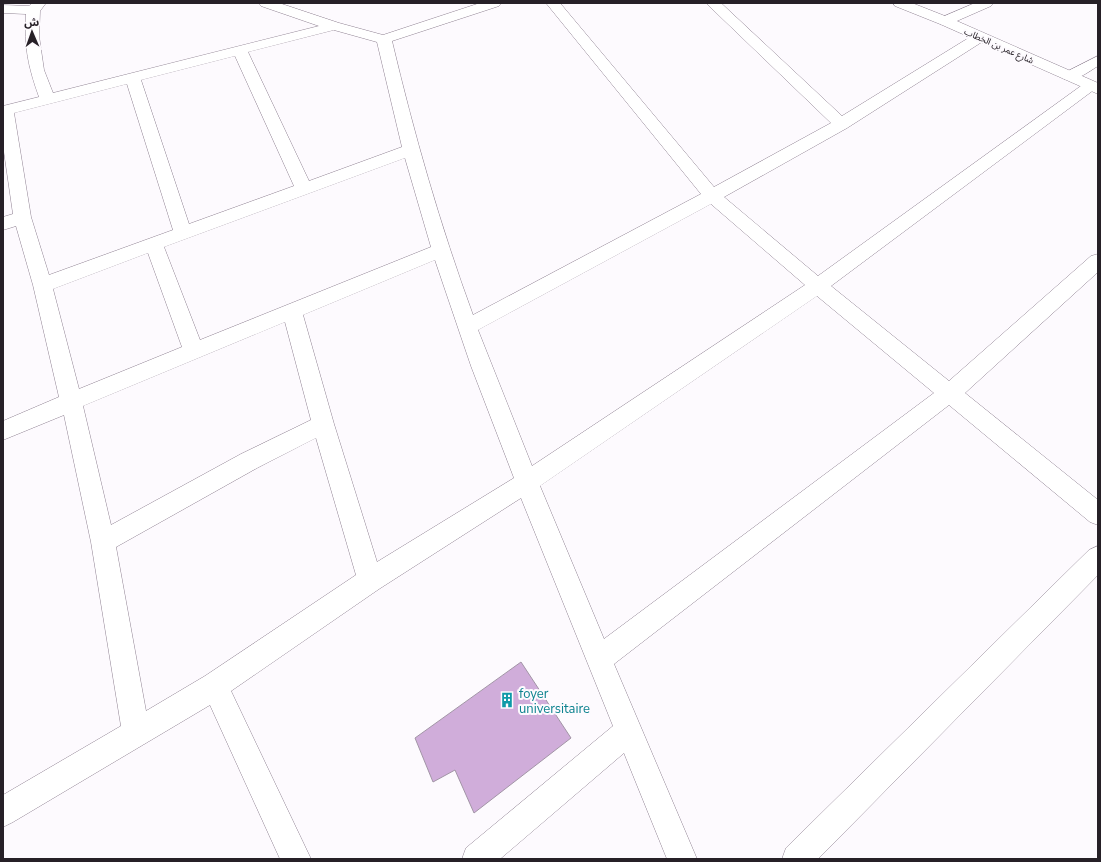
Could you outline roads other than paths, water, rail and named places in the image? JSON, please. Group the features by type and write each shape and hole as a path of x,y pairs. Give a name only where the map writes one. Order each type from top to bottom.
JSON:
{"street":[{"path":"266,3 334,26 384,39 494,3"},
{"path":"553,3 712,196 818,286 1098,514"},
{"path":"713,3 840,124"},
{"name":"شارع عمر بن الخطاب","path":"900,3 945,21 1094,88"},
{"path":"945,21 986,3"},
{"path":"3,9 36,6 32,36 37,70 48,100"},
{"path":"136,733 103,542 87,467 43,285 22,217 4,111 334,26"},
{"path":"467,327 712,196 840,124 980,37"},
{"path":"384,39 395,91 412,150 441,250 467,327 527,482 628,731 682,859"},
{"path":"240,50 304,189"},
{"path":"1068,76 1098,60"},
{"path":"133,78 183,234"},
{"path":"3,812 215,686 370,580 527,482 818,286 1094,88"},
{"path":"43,285 412,150"},
{"path":"3,224 22,217"},
{"path":"154,244 194,351"},
{"path":"3,431 292,310 441,250"},
{"path":"599,659 950,393 1098,261"},
{"path":"292,310 323,424 370,580"},
{"path":"103,542 249,461 323,424"},
{"path":"797,859 1098,558"},
{"path":"215,686 296,859"},
{"path":"477,859 628,731"}],"place":[{"name":"foyer universitaire","path":"507,700"}]}
